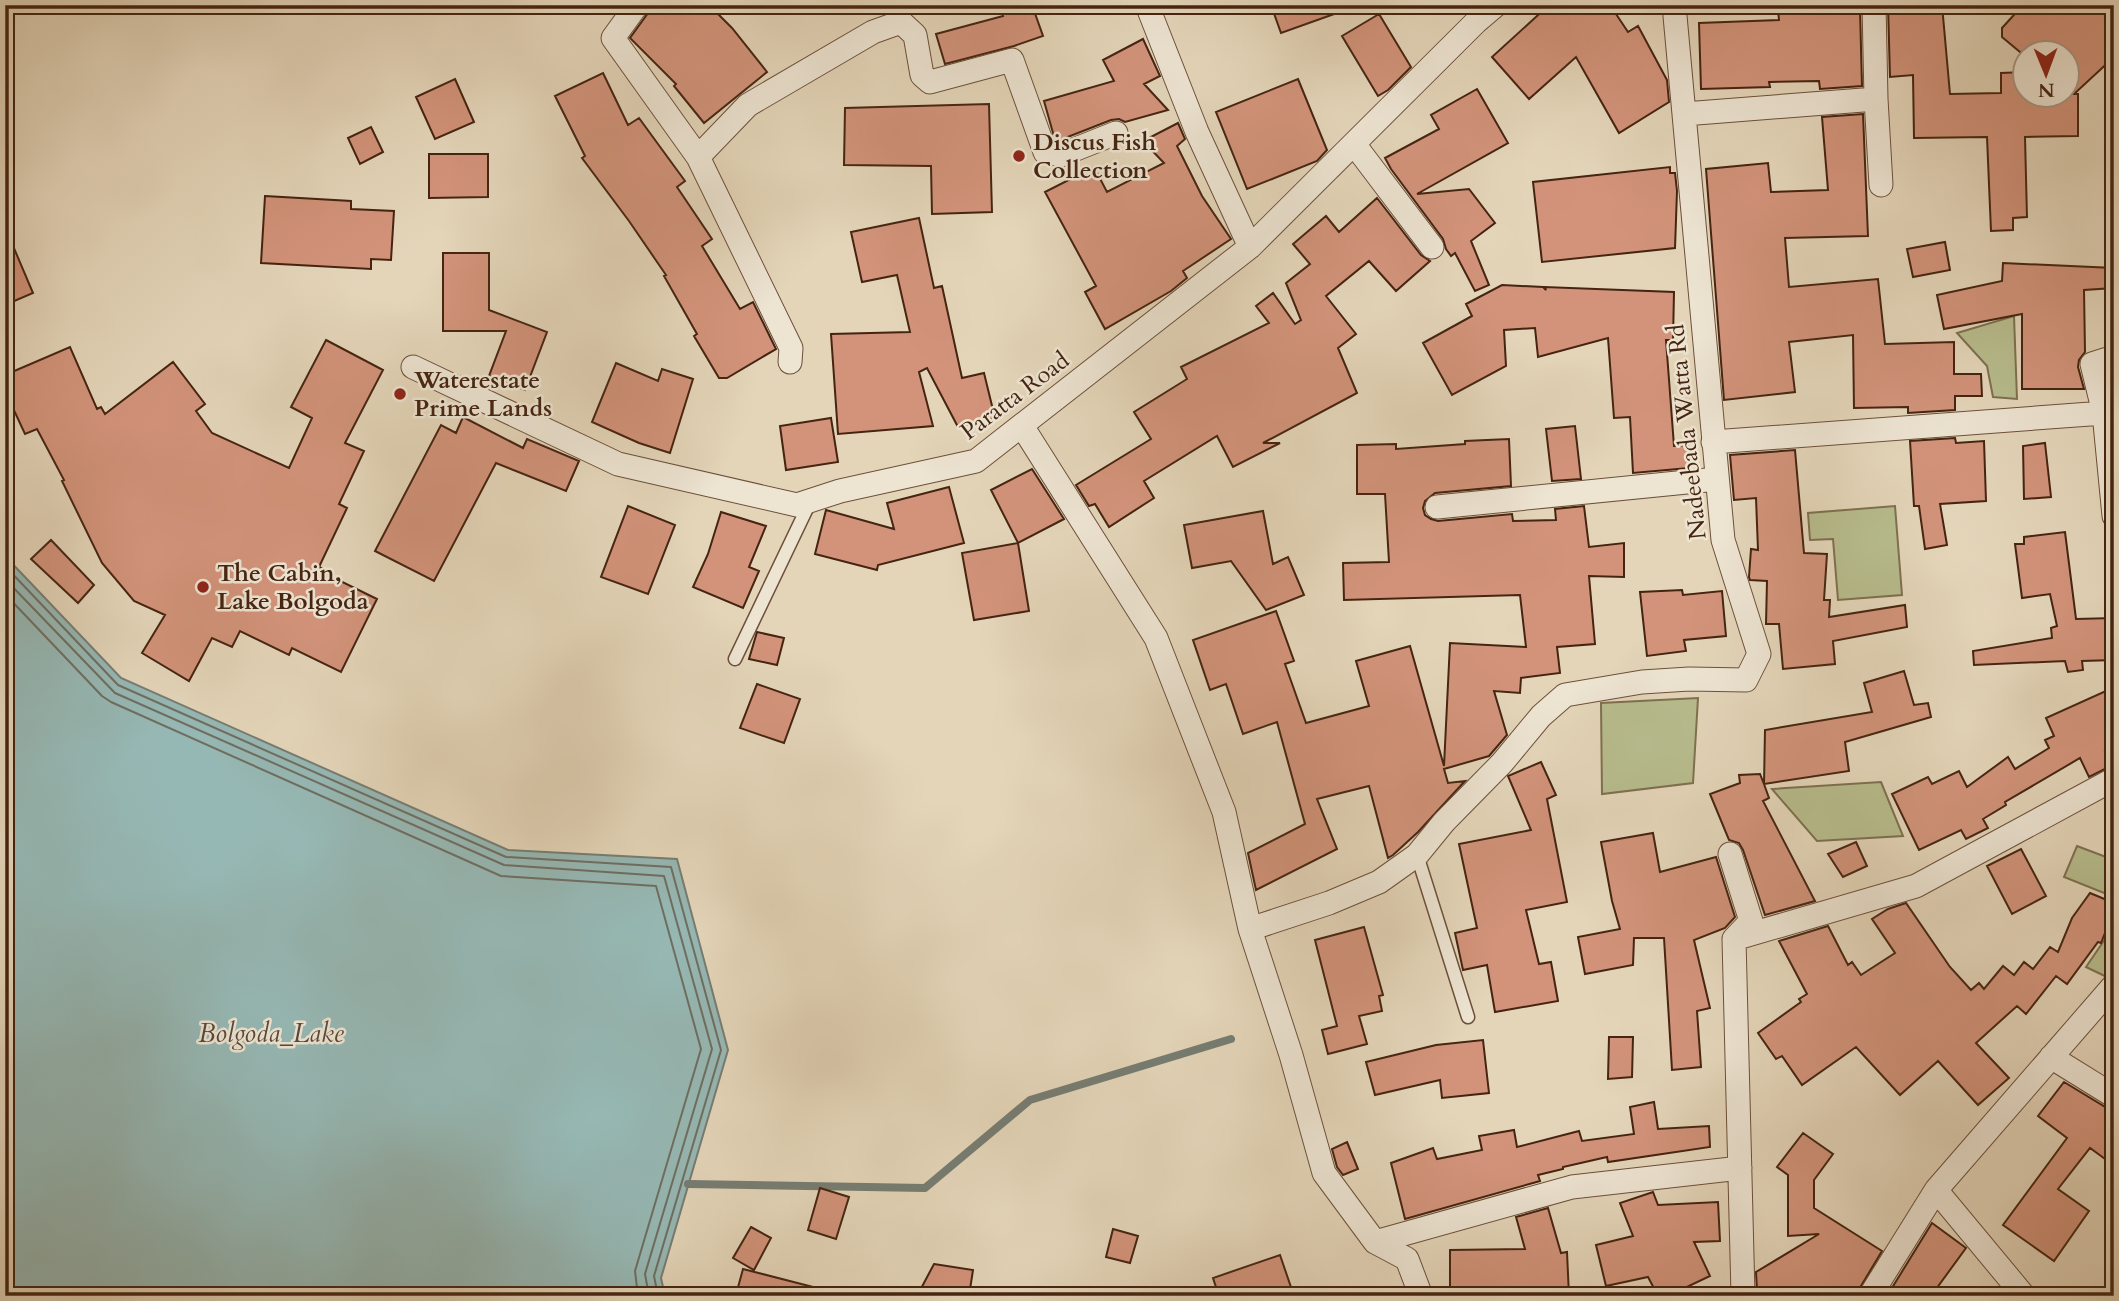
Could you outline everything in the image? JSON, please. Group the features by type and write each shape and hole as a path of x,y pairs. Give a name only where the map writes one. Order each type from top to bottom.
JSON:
{"street":[{"path":"637,5 613,38 698,157 791,348 790,362"},
{"path":"1147,5 1197,132 1250,247"},
{"name":"Paratta Road","path":"413,368 618,464 797,505 976,461 1250,247 1496,5"},
{"name":"Nadeebada Watta Rd","path":"1250,929 1329,903 1379,882 1417,856 1444,822 1502,762 1541,716 1565,695 1642,682 1746,680 1759,654 1723,540 1674,5"},
{"path":"1874,5 1875,99 1881,185"},
{"path":"698,157 748,105 873,32 901,22 915,35 922,75 930,82 1012,60 1045,152 1061,155 1116,132"},
{"path":"1684,114 1875,99"},
{"path":"1354,144 1432,247"},
{"path":"2114,357 2092,364 2104,413 2114,516"},
{"path":"1713,442 2104,413"},
{"path":"1022,426 1157,638 1224,812 1250,929 1291,1055 1324,1174 1375,1242 1407,1259 1421,1296"},
{"path":"1437,507 1717,479"},
{"path":"1734,939 1916,886 2114,779"},
{"path":"1730,855 1751,922 1734,939 1743,1296"},
{"path":"1870,1296 1936,1190 2114,985"},
{"path":"2051,1057 2114,1096"},
{"path":"1375,1242 1572,1187 1740,1168"},
{"path":"1936,1190 2024,1296"}],"lane":[{"path":"735,659 811,500"},
{"path":"1417,856 1468,1017"}],"green space":[{"path":"2014,316 2017,399 1993,397 1987,366 1957,333"},
{"path":"1895,506 1902,595 1838,600 1833,539 1810,540 1808,513"},
{"path":"1698,698 1693,783 1602,794 1601,703"},
{"path":"1881,782 1903,836 1817,841 1772,789"},
{"path":"2077,846 2114,860 2114,897 2064,877"},
{"path":"2114,926 2114,976 2111,979 2086,967"}],"water":[{"name":"Bolgoda_Lake","path":"5,556 121,678 508,850 677,859 728,1050 661,1278 665,1296 5,1296"}],"building":[{"path":"651,5 709,5 732,28 767,72 704,123 674,86 676,84 630,38"},
{"path":"999,5 1032,5 1043,36 945,64 936,34 1003,16"},
{"path":"1271,5 1351,5 1351,8 1281,33"},
{"path":"1549,5 1610,5 1628,32 1638,26 1667,80 1669,102 1619,133 1576,57 1529,99 1492,57"},
{"path":"1888,5 1942,5 1950,94 2001,93 2001,73 2010,73 2010,108 2078,108 2078,136 2025,137 2027,217 2013,218 2013,230 1991,231 1987,137 1914,138 1913,75 1890,77"},
{"path":"2023,5 2114,5 2114,57 2080,88 2080,38 2010,38 2010,44 2002,37 2002,28"},
{"path":"1860,9 1862,86 1820,89 1819,81 1769,82 1770,87 1701,89 1699,23 1779,20 1778,10"},
{"path":"1379,14 1411,67 1378,96 1342,36"},
{"path":"1143,39 1160,76 1144,84 1168,110 1125,122 1119,119 1111,120 1055,140 1044,101 1114,81 1103,60"},
{"path":"603,73 628,125 639,118 685,181 677,187 712,239 702,246 740,309 753,302 776,349 727,378 719,378 694,336 697,334 664,276 666,275 582,158 585,156 555,96"},
{"path":"455,79 474,122 435,139 416,97"},
{"path":"1298,79 1327,150 1317,161 1247,189 1216,112"},
{"path":"1477,89 1508,143 1417,194 1469,189 1495,223 1471,241 1489,285 1475,291 1455,253 1451,256 1443,239 1385,158 1439,129 1431,115"},
{"path":"989,104 992,212 932,214 931,166 844,165 845,108"},
{"path":"1863,114 1868,236 1785,238 1789,287 1878,279 1885,344 1954,342 1954,374 1981,374 1982,396 1955,396 1955,410 1908,413 1908,407 1854,408 1853,335 1789,342 1795,392 1724,400 1706,169 1768,163 1771,192 1828,190 1822,117"},
{"path":"1178,123 1185,139 1177,146 1202,196 1231,239 1183,271 1187,278 1171,291 1105,329 1085,292 1096,286 1045,192 1094,167 1107,192 1164,163 1143,141"},
{"path":"371,127 383,152 360,164 348,138"},
{"path":"429,154 488,154 488,197 429,198"},
{"path":"1670,167 1670,173 1675,173 1677,191 1675,248 1542,262 1533,182"},
{"path":"265,196 351,201 351,209 394,211 391,260 371,259 371,269 261,263"},
{"path":"1377,198 1421,255 1430,261 1396,291 1369,261 1326,296 1356,334 1338,348 1357,393 1263,443 1280,443 1233,467 1217,436 1144,481 1154,498 1109,527 1095,504 1089,506 1076,485 1151,439 1134,412 1187,379 1181,367 1269,323 1256,306 1273,293 1295,324 1301,320 1286,283 1310,264 1293,244 1326,216 1339,232"},
{"path":"919,218 934,288 942,286 962,378 984,373 995,418 958,427 927,368 919,372 933,426 838,434 831,334 910,332 897,275 862,282 851,232"},
{"path":"5,227 33,293 5,305"},
{"path":"1945,242 1950,270 1913,277 1907,249"},
{"path":"443,253 489,253 489,310 547,332 525,390 489,376 506,331 443,331"},
{"path":"2003,263 2114,268 2114,288 2084,290 2085,352 2078,367 2084,389 2022,389 2022,314 1944,329 1937,295 2002,281"},
{"path":"1502,285 1543,287 1546,290 1545,287 1674,292 1673,340 1666,340 1674,446 1688,445 1689,468 1633,473 1630,417 1614,418 1608,338 1538,357 1535,328 1504,330 1506,366 1452,395 1423,343 1472,316 1466,304"},
{"path":"326,340 383,370 345,443 364,451 339,504 347,508 319,567 329,571 328,575 377,599 341,672 292,648 289,655 240,631 232,647 212,638 189,681 142,653 165,615 134,601 102,563 37,429 25,434 5,391 5,375 70,347 97,409 101,407 105,414 173,362 205,404 196,411 212,433 289,468 312,418 291,407"},
{"path":"616,363 658,381 662,369 693,379 670,453 639,443 592,422"},
{"path":"463,417 523,448 527,439 579,461 566,491 496,463 434,581 375,551 441,425 456,433"},
{"path":"831,418 838,462 786,470 780,426"},
{"path":"1575,426 1581,479 1552,481 1546,429"},
{"path":"1955,438 1956,443 1984,441 1986,501 1940,504 1947,545 1925,549 1919,506 1914,506 1910,441"},
{"path":"1509,439 1511,486 1435,493 1425,501 1425,515 1438,521 1512,514 1513,521 1556,520 1555,509 1584,506 1589,547 1624,543 1624,577 1589,576 1595,644 1557,647 1560,673 1521,678 1520,693 1494,691 1507,735 1489,756 1444,769 1448,783 1465,781 1393,855 1388,858 1369,786 1317,799 1337,849 1256,890 1248,853 1305,824 1277,722 1243,734 1226,684 1210,690 1193,640 1276,611 1294,661 1285,664 1306,723 1369,706 1356,661 1410,646 1444,766 1450,643 1526,647 1520,595 1344,600 1343,563 1389,562 1385,494 1357,494 1357,445 1396,444 1396,449"},
{"path":"2045,443 2051,497 2024,499 2023,446"},
{"path":"1795,450 1804,553 1827,554 1824,600 1830,600 1829,617 1905,605 1907,627 1833,641 1835,664 1783,669 1779,624 1766,624 1767,581 1750,580 1749,577 1751,549 1758,550 1756,498 1734,500 1730,455"},
{"path":"1032,469 1064,519 1018,543 991,490"},
{"path":"949,487 964,543 878,565 877,570 815,554 826,510 894,529 887,503"},
{"path":"628,506 675,525 648,594 601,577"},
{"path":"1263,511 1273,564 1288,557 1304,595 1266,610 1231,561 1192,568 1184,525"},
{"path":"721,512 766,526 749,567 759,571 743,608 693,587 708,554"},
{"path":"2065,532 2076,619 2114,618 2114,660 2082,661 2083,670 2068,672 2065,661 1974,665 1973,651 2052,638 2051,628 2057,626 2050,594 2022,598 2015,544 2024,544 2024,537"},
{"path":"51,540 94,585 78,603 31,559"},
{"path":"1018,543 1029,611 974,620 962,553"},
{"path":"1682,590 1683,595 1722,591 1726,636 1684,640 1686,651 1647,656 1640,592"},
{"path":"757,632 784,638 777,665 749,659"},
{"path":"1904,671 1914,705 1928,703 1931,717 1845,742 1849,771 1764,784 1765,730 1872,712 1864,683"},
{"path":"757,684 800,699 784,743 740,728"},
{"path":"2108,690 2114,703 2114,748 2105,752 2111,766 2089,777 2080,758 2005,802 2006,805 1983,819 1988,828 1966,839 1961,830 1919,850 1892,794 1928,777 1932,784 1959,771 1967,787 2008,757 2015,769 2049,748 2045,740 2054,736 2046,718"},
{"path":"1541,762 1556,795 1547,799 1567,902 1526,910 1539,964 1551,962 1558,1001 1495,1012 1487,965 1463,970 1455,933 1477,928 1459,844 1531,830 1508,776"},
{"path":"1760,774 1769,798 1763,801 1815,901 1765,915 1743,850 1739,843 1729,840 1710,794 1740,783 1739,775"},
{"path":"1653,833 1660,872 1716,857 1735,917 1725,928 1694,940 1710,1008 1697,1011 1701,1067 1672,1070 1664,938 1634,938 1633,965 1585,974 1578,937 1620,929 1601,842"},
{"path":"1856,842 1867,866 1843,877 1828,854"},
{"path":"2021,849 2046,896 2012,914 1987,866"},
{"path":"2090,893 2114,903 2114,910 2101,943 2098,942 2067,984 2056,976 2026,1014 2017,1006 1976,1043 2009,1078 1978,1105 1938,1061 1900,1095 1856,1047 1802,1085 1782,1056 1776,1059 1758,1033 1801,1002 1799,999 1807,994 1779,941 1828,926 1848,965 1852,962 1861,975 1895,953 1872,919 1888,909 1906,903 1950,967 1971,990 1979,983 1984,989 2003,966 2014,975 2024,962 2033,969 2050,947 2058,952 2072,918"},
{"path":"1364,927 1383,995 1379,996 1382,1011 1359,1016 1367,1044 1328,1054 1322,1030 1337,1026 1315,940"},
{"path":"1609,1037 1633,1037 1632,1077 1608,1079"},
{"path":"1483,1040 1489,1093 1442,1098 1440,1080 1375,1095 1366,1062 1436,1045"},
{"path":"2064,1082 2114,1110 2114,1148 2105,1159 2090,1148 2058,1189 2089,1211 2054,1261 2003,1225 2067,1138 2038,1116"},
{"path":"1654,1102 1658,1129 1709,1126 1710,1147 1608,1162 1607,1157 1563,1167 1538,1175 1540,1181 1405,1219 1391,1163 1433,1148 1437,1159 1482,1150 1479,1136 1514,1130 1517,1147 1579,1131 1582,1141 1634,1134 1630,1107"},
{"path":"1803,1133 1833,1154 1814,1180 1814,1208 1882,1251 1855,1296 1760,1296 1757,1290 1756,1272 1819,1234 1788,1236 1788,1175 1777,1167"},
{"path":"1347,1142 1358,1169 1343,1175 1337,1167 1332,1149"},
{"path":"820,1188 849,1197 836,1239 808,1230"},
{"path":"1653,1192 1658,1205 1718,1202 1720,1241 1694,1242 1710,1276 1668,1296 1658,1296 1648,1277 1606,1286 1596,1245 1633,1236 1620,1203"},
{"path":"1548,1208 1561,1253 1567,1252 1569,1296 1450,1296 1450,1250 1525,1249 1516,1217"},
{"path":"1932,1223 1966,1248 1931,1296 1887,1296"},
{"path":"751,1227 771,1238 754,1270 733,1258"},
{"path":"1113,1229 1138,1236 1130,1263 1106,1257"},
{"path":"1280,1255 1294,1296 1219,1296 1213,1278"},
{"path":"934,1264 973,1270 969,1296 917,1296"},
{"path":"743,1269 817,1288 816,1296 757,1296 737,1291"}],"waterway":[{"path":"688,1184 925,1188 1030,1100 1231,1039"}],"place":[{"name":"Discus Fish Collection","path":"1019,156"},
{"name":"Waterestate Prime Lands","path":"400,394"},
{"name":"The Cabin, Lake Bolgoda","path":"203,587"}]}
